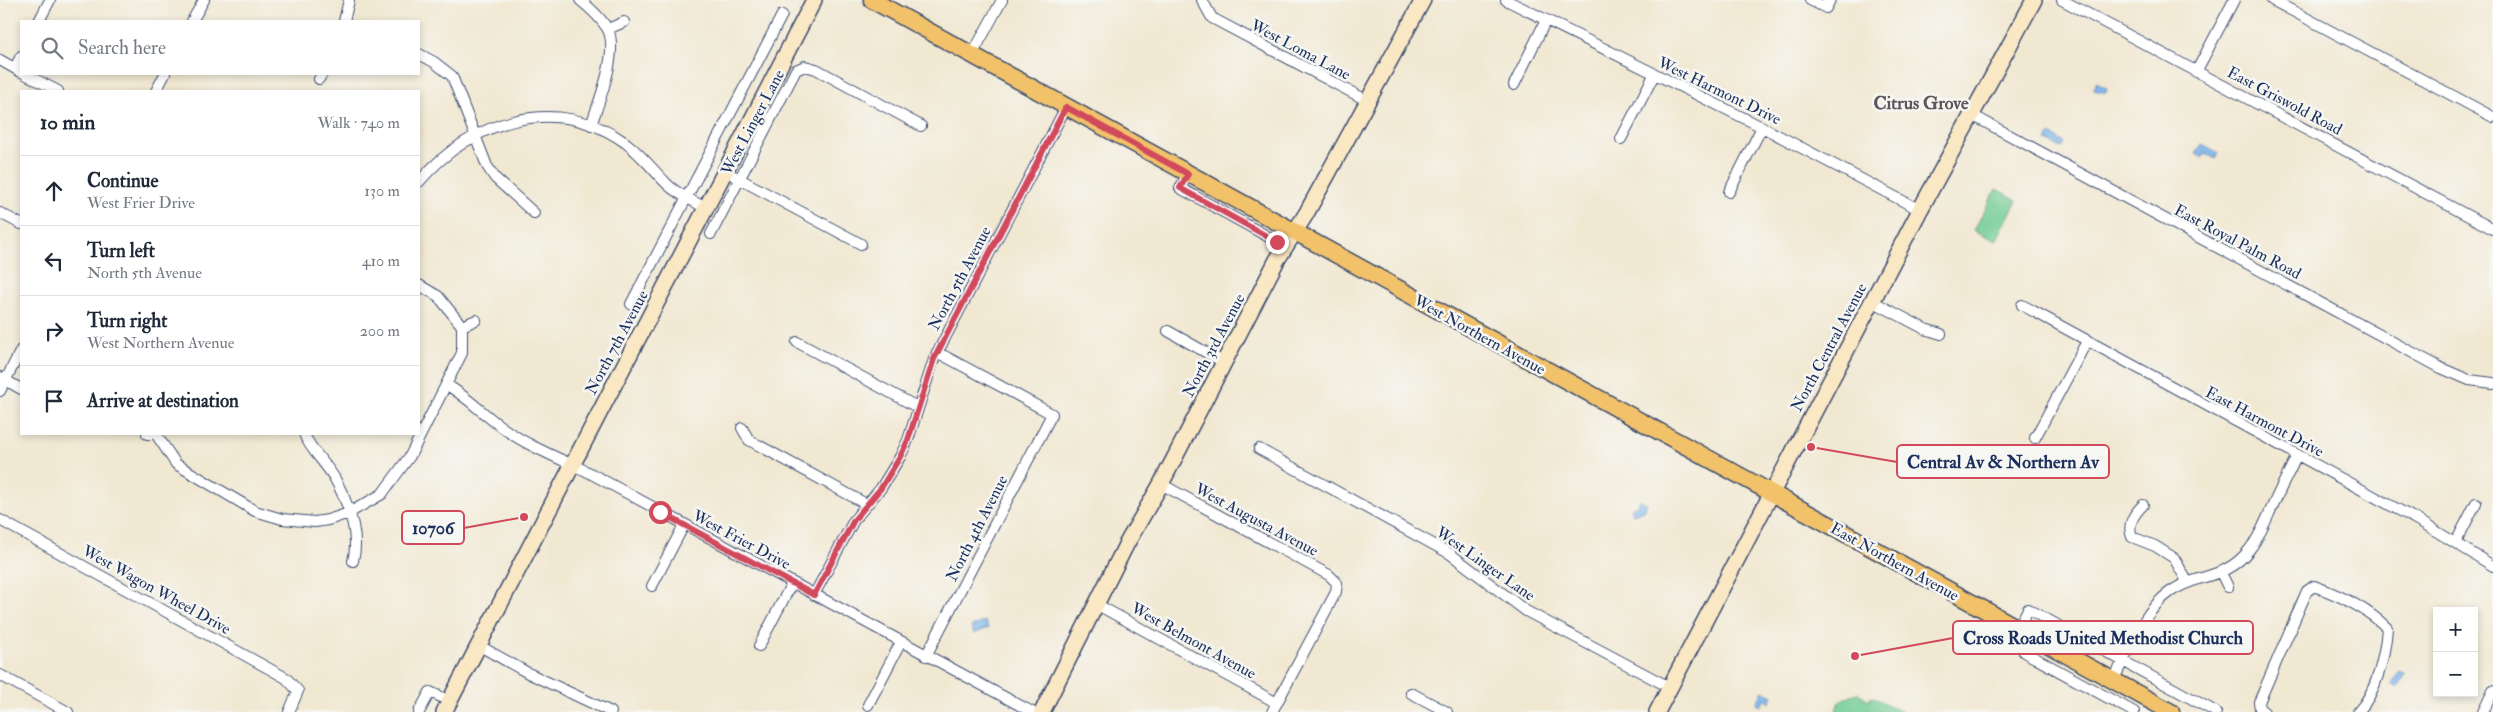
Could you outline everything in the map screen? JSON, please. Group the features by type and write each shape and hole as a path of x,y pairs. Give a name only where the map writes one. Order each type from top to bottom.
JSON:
{"main road":[{"name":"North 7th Avenue","path":"447,706 814,0"},
{"name":"West Northern Avenue","path":"872,0 1772,494"},
{"name":"North 3rd Avenue","path":"1042,712 1096,604 1285,246 1295,232 1368,102 1423,0"},
{"name":"North Central Avenue","path":"1656,712 1920,210 2034,0"},
{"name":"East Northern Avenue","path":"1772,494 2171,712"}],"street":[{"path":"40,20 50,0"},
{"path":"193,20 204,0"},
{"path":"344,20 348,0"},
{"path":"580,0 594,12 608,29 611,54 608,74 591,125"},
{"path":"972,55 1002,0"},
{"name":"West Loma Lane","path":"1202,0 1212,18 1368,102"},
{"name":"West Harmont Drive","path":"1506,0 1762,127 1920,210"},
{"path":"1810,0 1828,4"},
{"name":"East Griswold Road","path":"2062,0 2196,72 2222,83 2493,229"},
{"path":"2196,72 2234,0"},
{"path":"2272,0 2493,117"},
{"name":"North 7th Avenue","path":"631,304 782,15"},
{"path":"1514,85 1546,20"},
{"path":"608,29 624,22"},
{"path":"420,55 434,62 452,76 487,166 495,178 534,213"},
{"path":"0,60 18,70"},
{"name":"West Linger Lane","path":"711,234 796,70 805,66 816,69 921,126"},
{"path":"1621,139 1654,74"},
{"path":"27,75 56,90"},
{"path":"157,90 164,75"},
{"name":"North 5th Avenue","path":"814,595 847,531 866,504 881,488 900,457 908,440 916,407 937,352 1066,107"},
{"name":"East Royal Palm Road","path":"1972,115 2441,368 2469,380 2493,383"},
{"path":"420,181 451,150 493,126 536,116 565,118 612,133 643,156 668,185 686,198 706,208"},
{"path":"1729,192 1762,127"},
{"path":"725,171 861,244"},
{"path":"1188,174 1180,188 1285,246"},
{"path":"0,213 20,223"},
{"path":"157,435 176,464 255,511 282,519 315,522 349,513 382,494 410,456 462,353 462,326 438,296 420,286"},
{"path":"1872,301 1941,334"},
{"name":"East Harmont Drive","path":"2022,305 2456,542 2493,566"},
{"path":"462,326 476,320"},
{"path":"1168,331 1223,362"},
{"path":"2035,438 2087,341"},
{"path":"797,342 916,407"},
{"path":"0,391 3,379 20,352"},
{"name":"North 4th Avenue","path":"926,656 1052,414 937,352"},
{"path":"3,379 20,388"},
{"name":"West Frier Drive","path":"447,385 472,402 499,425 525,442 572,464 1032,712"},
{"path":"742,428 749,440 866,504"},
{"path":"305,435 334,479 349,513 356,539 353,561"},
{"name":"West Linger Lane","path":"1259,449 1438,546 1464,563 1516,605 1669,687"},
{"path":"2113,681 2150,612 2171,592 2188,583 2221,573 2249,550 2264,527 2297,455"},
{"name":"West Augusta Avenue","path":"1161,484 1329,575 1337,583 1336,592 1275,708"},
{"path":"2456,542 2476,503"},
{"path":"2143,505 2135,514 2130,526 2132,537 2155,546 2174,558 2188,583"},
{"name":"West Wagon Wheel Drive","path":"0,520 286,678 296,687 297,696 289,712"},
{"path":"652,586 684,525"},
{"path":"2221,573 2228,588"},
{"path":"759,646 792,584"},
{"path":"2264,712 2260,709 2259,702 2307,592 2314,586 2329,592 2378,619 2386,628 2386,640 2373,688 2358,712"},
{"name":"West Belmont Avenue","path":"1096,604 1275,708"},
{"path":"2134,712 2024,652 2023,632 2028,609 2216,712"},
{"path":"868,705 901,642"},
{"path":"478,645 528,672 611,712"},
{"path":"0,675 68,712"},
{"path":"2484,712 2493,691"},
{"name":"North 7th Avenue","path":"419,712 430,692 447,706"},
{"path":"1411,693 1447,712"}],"green space":[{"path":"1996,189 2017,200 1996,241 1974,230"},
{"path":"1858,693 1869,700 1871,696 1902,712 1836,712 1838,705 1843,700 1850,695"}],"water":[{"path":"2095,82 2107,88 2106,93 2094,90"},
{"path":"2050,135 2065,143 2062,148 2047,141"},
{"path":"2202,144 2219,153 2216,159 2205,153 2202,157 2196,154"},
{"path":"1640,500 1647,503 1644,510 1633,514 1631,508 1637,505"},
{"path":"985,621 988,628 974,634 971,627"},
{"path":"2399,671 2406,675 2398,688 2392,684"},
{"path":"1763,691 1773,696 1770,703 1765,699 1761,706 1756,704"}],"place":[{"name":"Central Av & Northern Av","path":"1811,447"},
{"name":"10706","path":"524,517"},
{"name":"Cross Roads United Methodist Church","path":"1855,656"}],"district":[{"name":"Citrus Grove","path":"1921,103"}],"route":[{"path":"660,512 814,595 847,531 866,504 881,488 900,457 908,440 916,407 934,359 1066,107 1188,174 1180,188 1277,242"}]}
